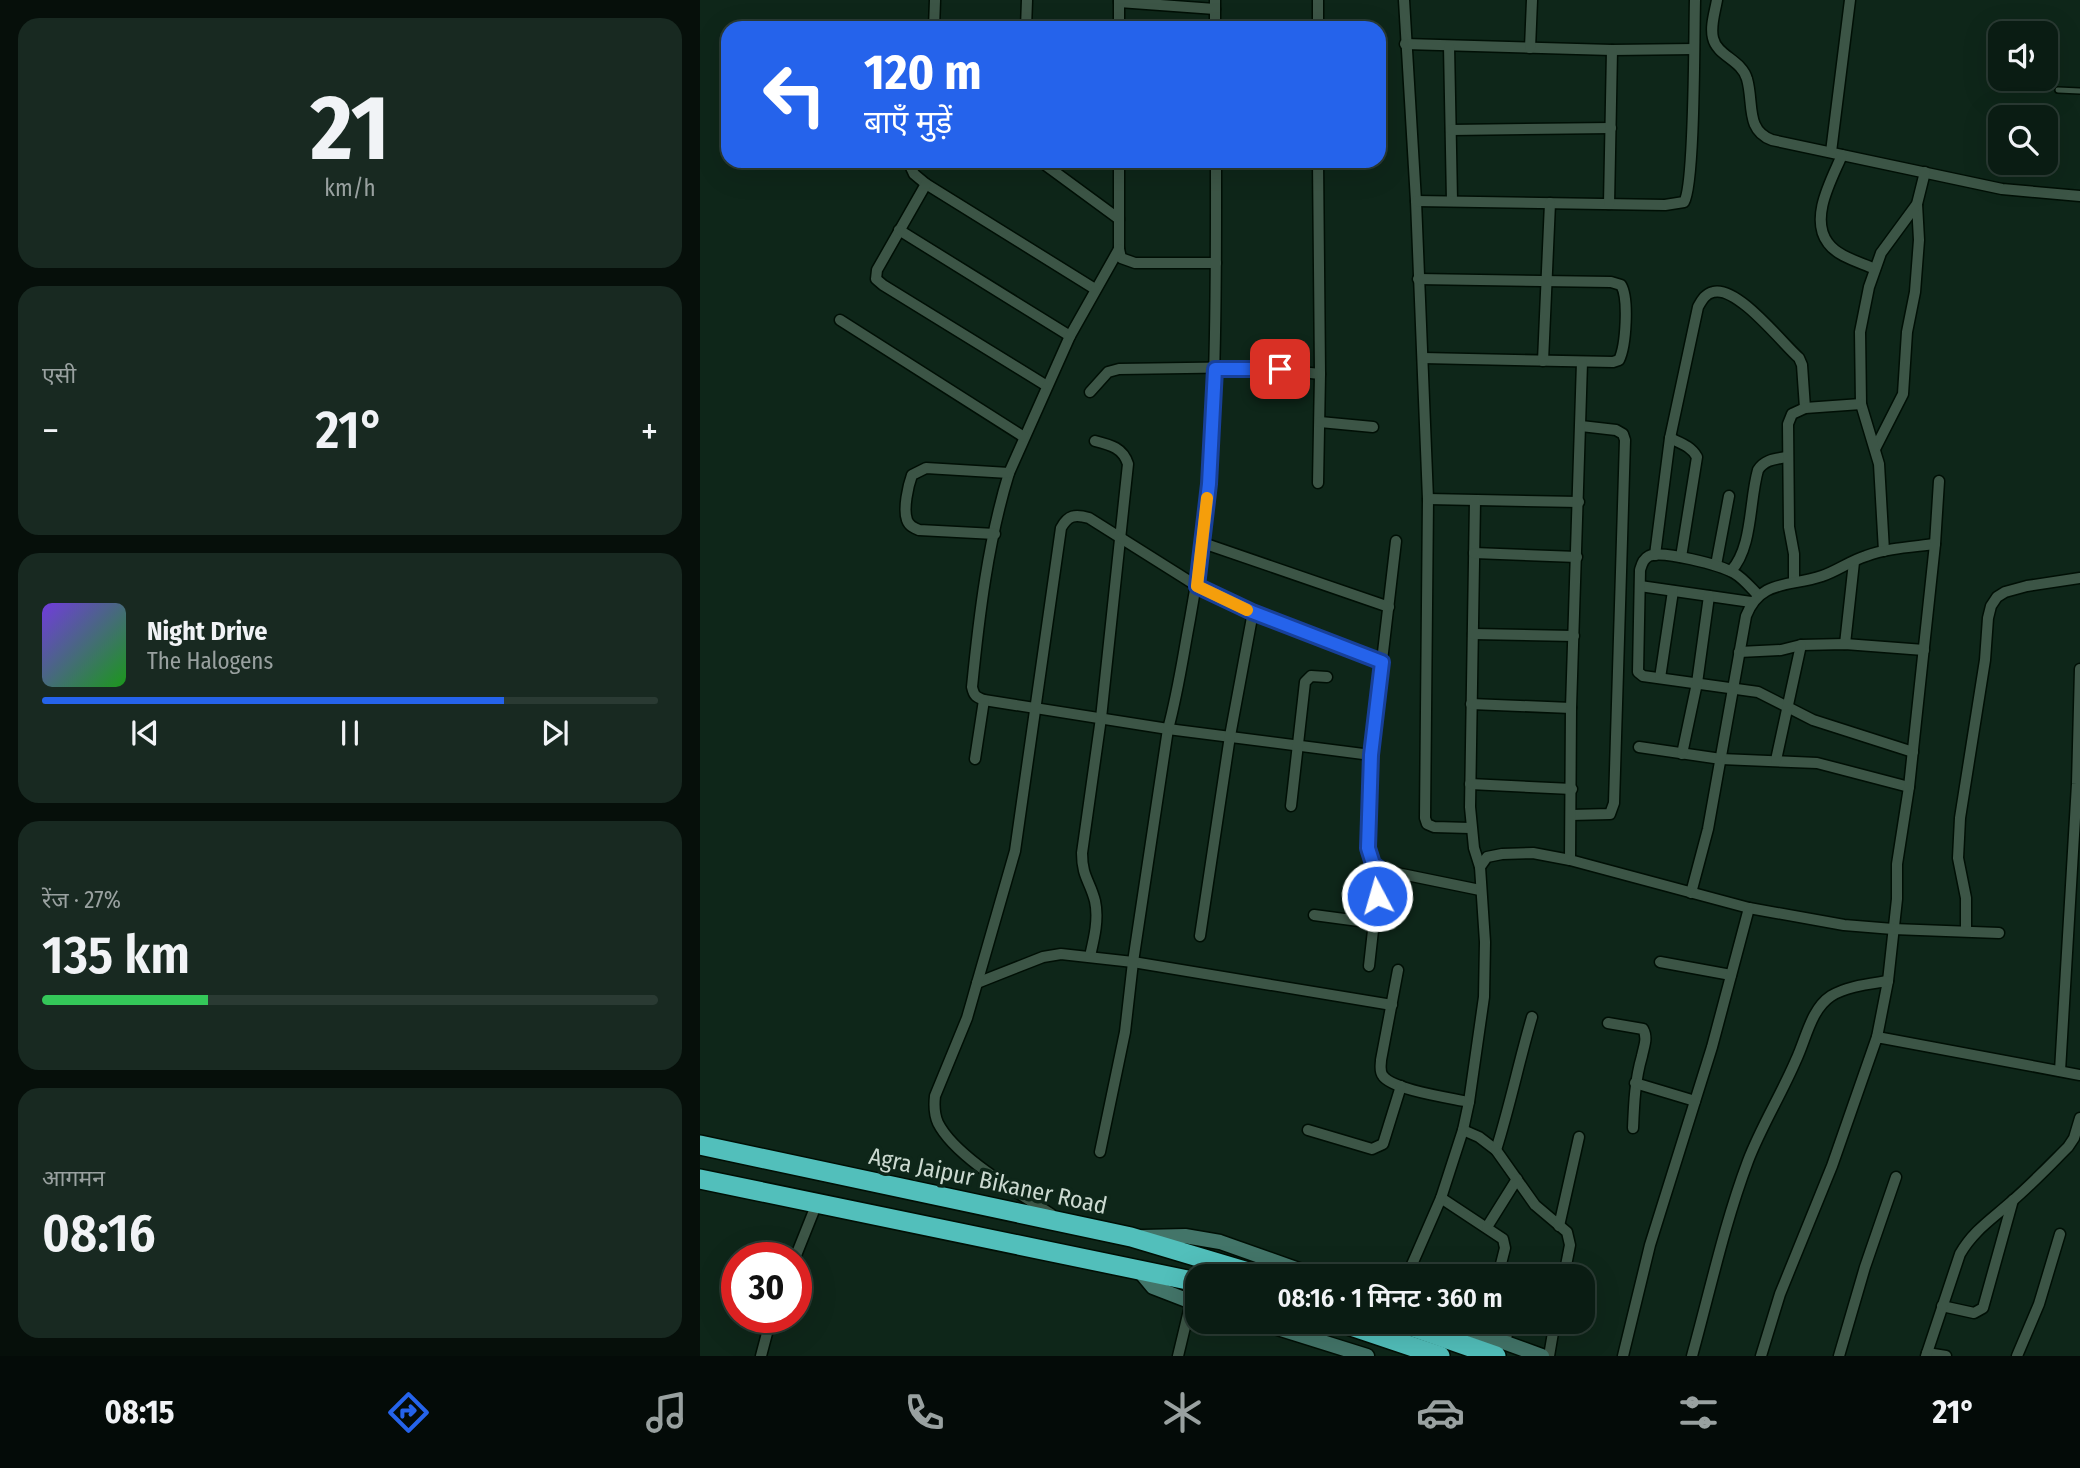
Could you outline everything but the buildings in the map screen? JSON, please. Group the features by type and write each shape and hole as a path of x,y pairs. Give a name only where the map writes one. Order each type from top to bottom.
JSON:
{"highway":[{"name":"Agra Jaipur Bikaner Road","path":"700,1145 1131,1237 1222,1264"},
{"path":"700,1179 1185,1279"},
{"path":"1375,1334 1440,1356"},
{"path":"1443,1334 1501,1350"}],"street":[{"path":"934,0 934,21"},
{"path":"1026,21 1027,0"},
{"path":"1318,0 1318,21"},
{"path":"1404,0 1416,201 1428,499 1425,818 1427,824 1434,827 1470,828"},
{"path":"1530,48 1532,0"},
{"path":"1416,201 1609,204 1684,202 1688,196 1695,0"},
{"path":"1717,0 1713,41 1743,68 1755,128 1760,136 2002,189 2080,196"},
{"path":"1850,0 1836,153 1823,206 1823,233 1828,244 1840,253 1875,269"},
{"path":"1119,21 1119,1 1215,5"},
{"path":"1405,44 1612,50 1694,49"},
{"path":"1449,46 1452,201"},
{"path":"1609,204 1612,50"},
{"path":"1451,130 1611,128"},
{"path":"912,168 926,184 1095,289"},
{"path":"1050,168 1119,219"},
{"path":"1119,168 1121,258 1135,263 1216,263"},
{"path":"1100,1152 1125,1032 1168,729 1203,543 1215,369 1216,168"},
{"path":"1318,168 1318,483"},
{"path":"1875,449 1903,394 1907,332 1915,292 1919,240 1917,204 1925,172"},
{"path":"926,184 877,270 876,279 1047,386"},
{"path":"1543,361 1550,203"},
{"path":"1884,551 1875,449 1861,404 1860,332 1881,253 1917,204"},
{"path":"899,230 1070,336"},
{"path":"1119,249 1070,336 1009,473 981,614 972,687 976,698 1168,729 1371,755"},
{"path":"1418,279 1611,282 1622,285 1626,294 1623,347 1619,360 1582,362 1423,358"},
{"path":"1655,555 1670,438 1698,307 1710,292 1718,291 1737,298 1799,358 1802,365 1805,408"},
{"path":"840,320 1024,437"},
{"path":"1570,860 1582,362"},
{"path":"1090,392 1108,372 1119,369 1280,369 1320,374"},
{"path":"1794,581 1787,457 1788,425 1792,414 1805,408 1861,404"},
{"path":"1320,422 1373,427"},
{"path":"1571,815 1610,814 1614,803 1625,440 1623,434 1616,429 1581,426"},
{"path":"1670,438 1694,451 1697,457 1681,557"},
{"path":"1090,956 1096,915 1095,900 1082,869 1082,853 1101,718 1128,464 1125,453 1118,448 1095,441"},
{"path":"1731,571 1738,564 1743,550 1758,470 1768,461 1787,457"},
{"path":"995,534 919,530 910,526 906,518 909,483 912,475 926,468 1009,473"},
{"path":"1761,1356 1780,1294 1832,1166 1877,1037 1888,981 1897,899 1897,864 1913,752 1939,481"},
{"path":"1716,565 1729,496"},
{"path":"1428,499 1578,502"},
{"path":"1412,1264 1441,1198 1463,1130 1484,997 1485,942 1480,867 1470,828 1475,501"},
{"path":"1062,1222 986,1172 938,1123 934,1109 935,1096 956,1047 977,983 1015,851 1061,528 1065,520 1079,515 1197,586 1252,612 1382,662"},
{"path":"1396,541 1371,755 1368,848 1373,864 1380,869 1480,890"},
{"path":"1203,543 1389,607"},
{"path":"1640,586 1709,596 1755,599 1794,581 1818,578 1884,551 1935,544"},
{"path":"1474,553 1577,557"},
{"path":"1755,599 1731,571 1716,565 1681,557 1655,555 1643,561 1638,672 1643,676 1758,692 1813,720 1913,752"},
{"path":"1845,644 1854,562"},
{"path":"1966,931 1966,898 1958,858 1960,818 1985,660 1987,618 1997,597 2005,592 2080,578"},
{"path":"1660,678 1673,591"},
{"path":"1682,754 1697,683 1709,596"},
{"path":"1691,892 1704,848 1746,616 1755,599"},
{"path":"1200,936 1252,612"},
{"path":"1472,634 1574,636"},
{"path":"1740,652 1781,650 1801,645 1845,644 1924,650"},
{"path":"1776,761 1801,645"},
{"path":"2060,1071 2078,784 2080,669"},
{"path":"1291,806 1306,682 1311,676 1327,677"},
{"path":"975,759 984,700"},
{"path":"1471,704 1572,708"},
{"path":"1639,747 1721,759 1817,763 1909,787"},
{"path":"1470,784 1572,789"},
{"path":"1480,867 1487,857 1533,853 1570,860 1749,908 1844,925 1999,933"},
{"path":"1369,966 1380,869"},
{"path":"1623,1356 1650,1245 1695,1101 1749,908"},
{"path":"1314,915 1374,923"},
{"path":"977,983 1043,957 1061,954 1133,962 1392,1005"},
{"path":"1660,962 1731,975"},
{"path":"1398,970 1380,1069 1382,1076 1401,1086 1469,1101"},
{"path":"1692,1356 1731,1210 1748,1162 1813,1018 1821,1005 1843,990 1888,981"},
{"path":"1496,1150 1532,1017"},
{"path":"1608,1023 1643,1029 1645,1032 1646,1041 1635,1083 1633,1128"},
{"path":"1877,1037 2080,1075"},
{"path":"1635,1083 1695,1101"},
{"path":"1308,1130 1372,1149 1378,1148 1384,1144 1401,1086"},
{"path":"1946,1356 1927,1354 1960,1254 1980,1227 2013,1200 2068,1147 2074,1138 2080,1118"},
{"path":"1463,1130 1479,1137 1496,1150 1535,1205 1567,1232 1570,1238 1566,1264"},
{"path":"1559,1226 1579,1137"},
{"path":"1839,1356 1865,1267 1896,1177"},
{"path":"1487,1227 1517,1179"},
{"path":"1441,1198 1503,1239 1505,1243 1500,1264"},
{"path":"1942,1306 1974,1313 1983,1308 2013,1200"},
{"path":"799,1242 808,1201"},
{"path":"2017,1356 2039,1304 2060,1234"},
{"path":"1131,1237 1185,1236 1220,1242 1282,1264"},
{"path":"1138,1269 1153,1287 1185,1299"},
{"path":"761,1356 767,1333"},
{"path":"1178,1356 1185,1333"},
{"path":"1295,1334 1359,1355"},
{"path":"1470,1334 1501,1350 1542,1356"},
{"path":"1549,1356 1553,1334"}],"lane":[{"path":"2058,90 2080,91"}],"slow traffic":[{"path":"1207,498 1197,586 1247,610"}],"route":[{"path":"1280,369 1215,369 1209,484 1197,586 1252,612 1382,662 1371,755 1368,848 1373,864 1380,869 1377,896"}]}
